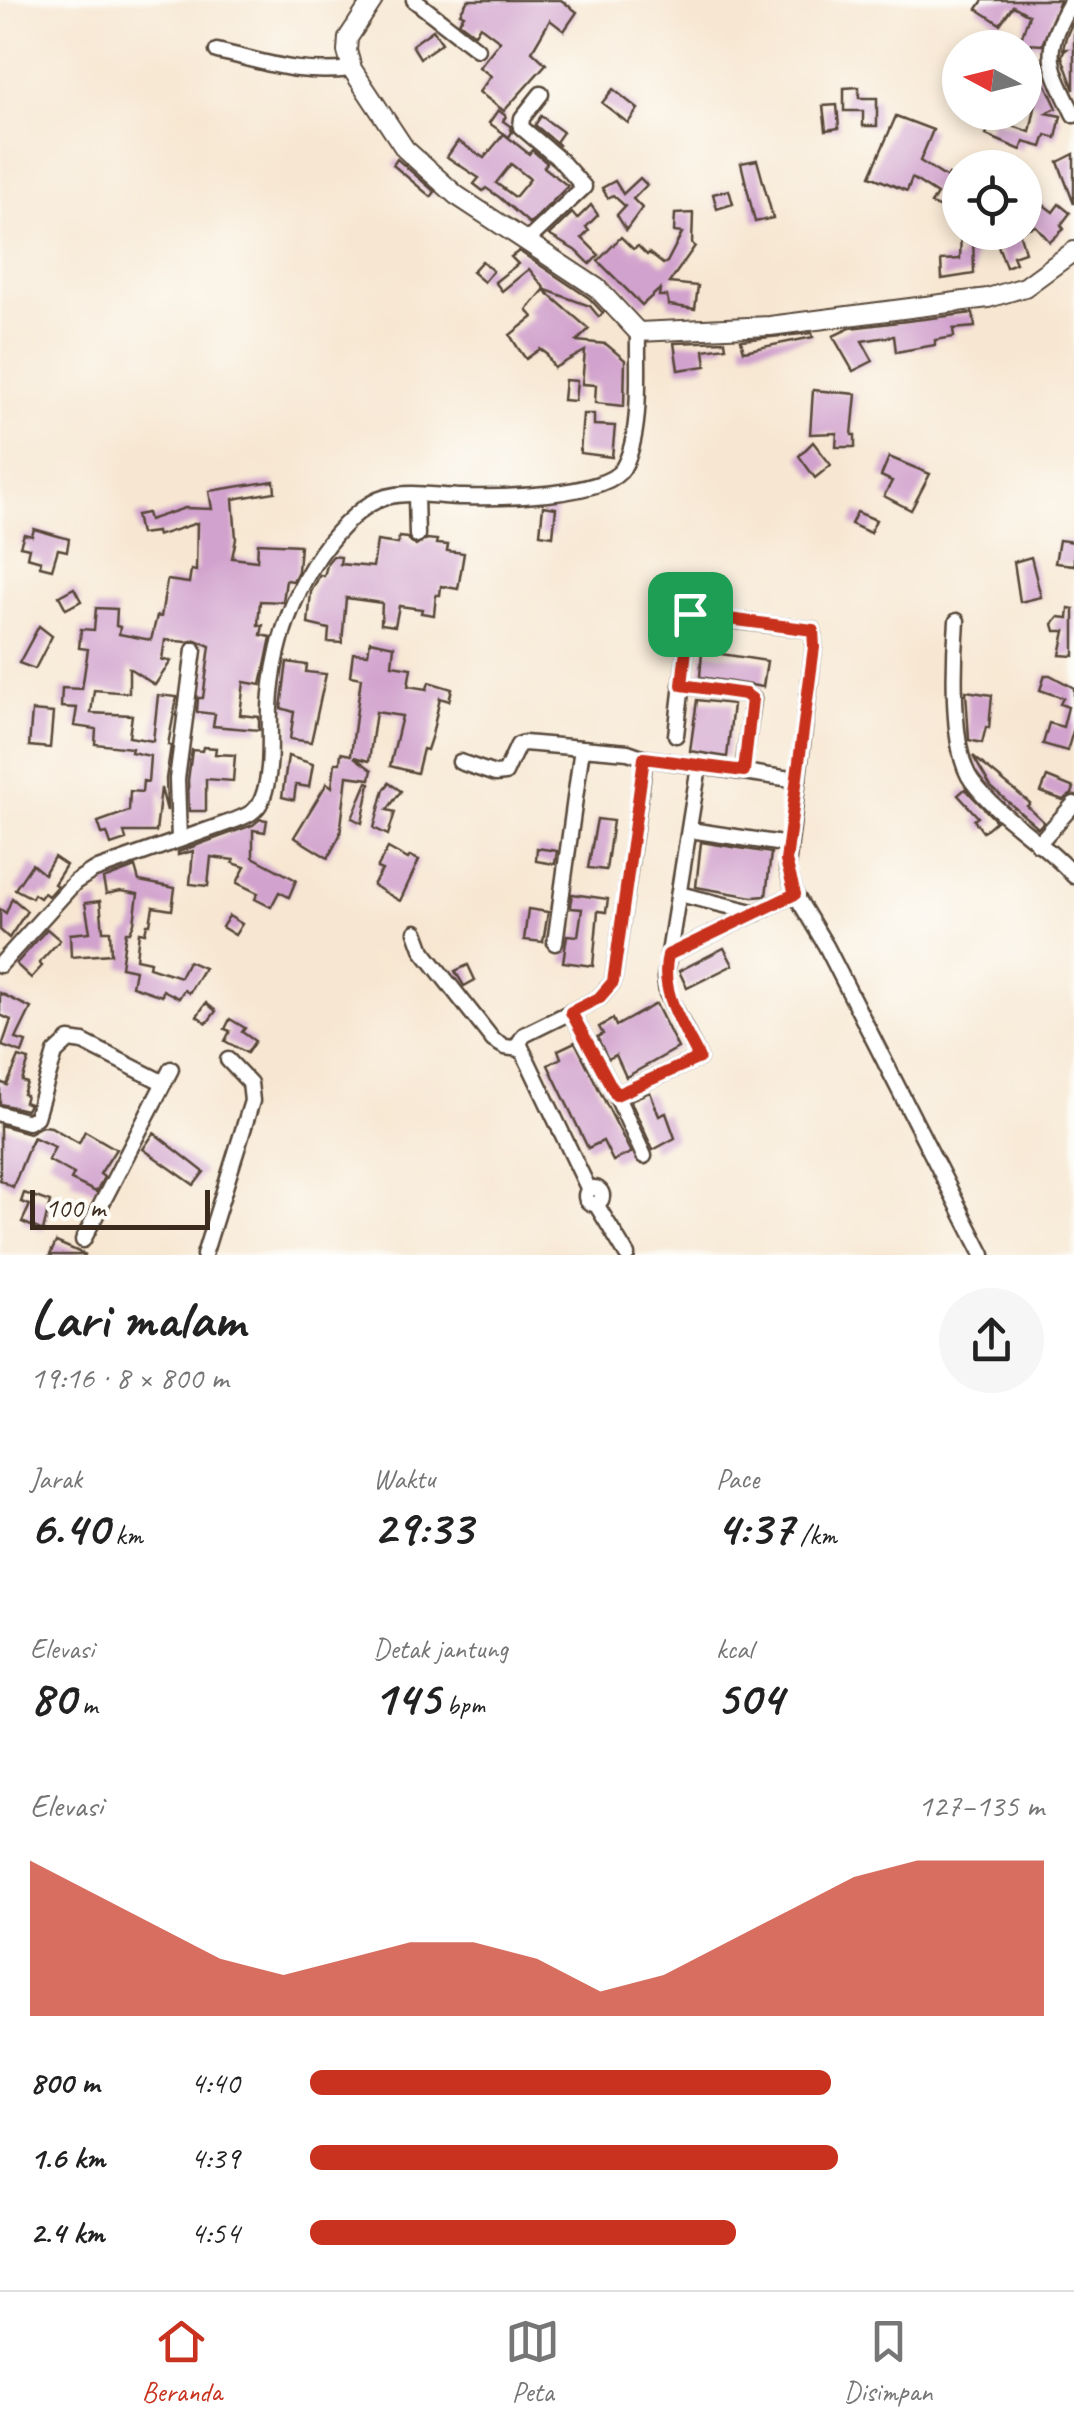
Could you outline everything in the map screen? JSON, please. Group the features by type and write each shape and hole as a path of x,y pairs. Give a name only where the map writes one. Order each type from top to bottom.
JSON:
{"street":[{"path":"0,965 75,882 92,871 253,812 261,802 266,788 270,701 283,632 303,581 352,518 386,497 521,496 603,484 616,478 628,457 634,429 638,332 597,288 456,195 405,148 352,68 346,51 348,38 373,0"},
{"path":"414,0 477,49"},
{"path":"1072,0 1054,32 1050,61 1074,115"},
{"path":"217,51 296,71 316,73 352,68"},
{"path":"528,240 584,187 560,160 520,127 522,118 541,94"},
{"path":"638,332 750,328 988,298 1025,287 1074,251"},
{"path":"416,495 417,535"},
{"path":"676,735 690,614 813,630 786,861 795,894 826,946 982,1255"},
{"path":"956,621 956,690 964,766 970,780 1074,876"},
{"path":"179,840 177,780 194,650"},
{"path":"682,685 745,694 752,699 744,771"},
{"path":"460,762 495,774 505,773 518,745 524,742 628,752 644,758 798,780"},
{"path":"555,943 582,748"},
{"path":"627,1255 593,1197 518,1043 524,1035 599,998 613,982 644,758"},
{"path":"616,1095 699,1058 667,993 664,978 699,766"},
{"path":"1038,844 1074,804"},
{"path":"690,830 789,846"},
{"path":"679,894 757,913"},
{"path":"668,955 795,894"},
{"path":"416,932 423,951 493,1040 505,1048 520,1049"},
{"path":"571,1012 644,1156"},
{"path":"0,1114 28,1122 36,1117 55,1053 70,1040 168,1076 83,1240"},
{"path":"204,1255 252,1101 250,1083 228,1060"}],"building":[{"path":"468,0 561,0 577,12 564,31 550,20 532,51 546,64 504,111 479,92 491,76 479,67 500,41 480,26 475,34 459,22"},
{"path":"983,0 1060,0 1042,45 1042,30 1024,30 1029,15 1013,6 1000,24 977,9"},
{"path":"1074,19 1074,90 1062,57"},
{"path":"433,30 442,43 420,58 412,45"},
{"path":"1042,76 1057,108 1046,113 1061,116 1056,138 1046,135 1042,147 1024,142 1021,150 986,135 988,130 1042,130"},
{"path":"859,87 859,98 877,98 877,126 863,126 863,111 844,111 844,88"},
{"path":"613,89 638,109 628,123 602,103"},
{"path":"837,105 839,128 826,130 823,106"},
{"path":"498,110 506,116 503,121 512,132 509,137 489,123"},
{"path":"541,116 563,132 556,142 560,146 535,125"},
{"path":"896,116 933,130 920,161 942,175 942,209 931,204 937,194 912,178 907,191 870,176"},
{"path":"504,134 529,154 532,150 547,163 544,167 568,186 530,224 499,197 474,184 479,178 447,157 458,141 484,158","holes":["511,164 530,179 515,197 496,183"]},
{"path":"1074,154 1074,204 1058,162"},
{"path":"397,159 435,192 431,197 393,165"},
{"path":"757,160 773,218 755,222 741,163"},
{"path":"640,178 647,185 633,199 642,208 626,230 617,215 625,206 613,195 608,198 602,188 615,181 623,194"},
{"path":"729,190 733,204 717,209 713,194"},
{"path":"1042,204 1053,212 1059,204 1070,213 1061,225 1064,229 1050,242 1042,233"},
{"path":"591,205 598,215 582,238 599,255 590,264 549,235 572,213 577,219"},
{"path":"693,213 695,246 669,283 698,286 695,309 669,305 667,296 659,296 660,289 642,305 598,261 621,237 633,249 638,246 663,264 667,262 682,233 674,232 675,214"},
{"path":"960,250 973,250 974,274 942,279 941,260 960,259"},
{"path":"1000,250 1024,250 1013,256 1016,263 1006,267"},
{"path":"519,251 589,298 603,313 599,317 590,306 546,290 529,269 502,291 495,282 518,264 511,257"},
{"path":"482,261 493,271 484,282 472,272"},
{"path":"544,290 589,329 577,341 606,344 625,360 624,406 595,403 596,385 582,384 585,351 554,368 540,349 526,359 518,348 510,335 533,317 527,310"},
{"path":"973,313 975,327 953,329 954,337 935,340 935,345 896,352 894,336 862,341 873,361 853,371 833,336 850,328"},
{"path":"812,333 813,337 744,351 741,340"},
{"path":"725,341 726,347 704,350 706,366 678,370 674,343"},
{"path":"565,380 577,381 575,401 563,400"},
{"path":"813,390 856,394 852,435 855,447 836,447 837,433 810,434"},
{"path":"583,414 594,414 594,425 615,426 612,457 580,453"},
{"path":"813,442 831,465 815,478 799,456"},
{"path":"889,457 930,474 911,510 884,496 892,481 881,476"},
{"path":"274,481 275,492 233,499 236,539 232,558 257,561 258,543 300,545 298,571 293,581 286,580 283,602 260,601 261,635 271,637 261,685 244,682 240,715 259,717 259,730 213,726 215,714 197,712 198,698 203,698 210,646 196,640 165,640 162,660 171,661 155,685 129,668 129,693 94,690 91,713 132,715 129,737 153,741 158,695 177,697 168,745 171,746 167,811 161,788 156,832 124,832 126,840 111,845 98,822 129,811 130,791 142,792 143,781 148,782 150,756 131,752 132,748 95,744 96,729 74,726 77,708 61,707 62,688 82,689 88,649 79,648 81,629 94,630 96,608 117,609 119,634 151,640 157,616 161,617 167,580 189,583 191,570 196,571 197,523 157,536 156,532 140,534 136,515 147,513 149,520 185,508 212,509 209,491"},
{"path":"543,506 556,508 553,536 540,534"},
{"path":"857,512 876,520 870,533 851,524"},
{"path":"34,529 69,539 67,551 58,549 52,569 27,557 29,548 20,546 24,534 32,536"},
{"path":"399,537 416,546 427,539 437,540 436,544 448,545 447,551 464,553 458,589 441,586 434,615 399,606 395,626 381,624 382,603 346,598 342,643 328,642 329,629 308,624 311,592 320,575 324,576 328,562 333,556 341,557 340,564 373,567 377,541 398,544"},
{"path":"1059,540 1074,542 1074,565 1055,563"},
{"path":"1031,557 1041,597 1020,602 1014,562"},
{"path":"74,588 81,601 66,609 59,596"},
{"path":"1069,608 1074,609 1074,656 1060,655 1065,631 1055,631 1053,624 1059,617 1068,618"},
{"path":"39,626 52,636 35,669 19,663"},
{"path":"370,641 394,646 392,665 411,668 408,686 427,689 429,682 452,689 449,701 440,698 432,735 427,750 423,749 417,773 390,766 402,716 376,712 369,761 354,757 372,770 370,779 347,776 340,835 328,858 294,837 327,783 332,787 335,763 340,763 341,753 351,755 361,678 350,676 353,653 368,654"},
{"path":"702,651 767,661 763,687 700,677"},
{"path":"287,662 307,665 306,672 326,674 311,742 290,739 294,712 281,708"},
{"path":"1045,675 1074,688 1074,728 1067,751 1043,744 1049,723 1063,727 1068,707 1060,704 1063,698 1040,690"},
{"path":"966,691 992,695 989,728 986,727 982,743 969,740"},
{"path":"697,700 733,704 727,757 690,751"},
{"path":"32,711 53,713 50,748 29,746"},
{"path":"203,747 216,748 215,754 235,755 233,781 206,779 206,811 189,811 192,750 202,751"},
{"path":"288,756 313,764 309,787 296,785 294,800 282,797"},
{"path":"973,756 1030,803 1027,806 1044,822 1038,828 991,787"},
{"path":"1047,777 1074,788 1072,794 1063,800 1041,792"},
{"path":"367,782 370,783 362,823 352,818"},
{"path":"389,783 401,791 387,810 395,812 388,835 374,828"},
{"path":"965,789 996,821 983,832 974,820 978,817 958,795"},
{"path":"260,819 267,820 265,832 253,830 253,857 296,880 289,897 279,892 271,907 255,899 258,893 237,883 245,867 233,863 234,860 211,857 208,886 190,884 193,851 178,852"},
{"path":"597,819 613,821 606,870 588,868"},
{"path":"701,842 771,853 766,896 696,887"},
{"path":"388,848 408,859 410,856 419,860 400,901 373,885"},
{"path":"537,848 557,851 555,864 536,861"},
{"path":"54,857 66,865 48,896 44,893 40,898 34,894 32,898 15,889 32,864 44,874"},
{"path":"135,867 139,881 175,888 172,910 153,907 145,933 139,932 136,959 180,977 188,961 204,968 189,993 184,990 179,998 163,990 162,996 132,986 135,970 121,967 126,932 134,923 138,894 106,894 103,879"},
{"path":"572,894 608,899 606,912 598,911 593,966 563,962 567,935 578,936 582,909 571,908"},
{"path":"12,898 27,911 9,938 0,930 0,909 6,913"},
{"path":"100,901 103,931 110,931 111,954 71,957 70,934 90,932 85,903"},
{"path":"528,909 548,912 543,942 524,940"},
{"path":"229,916 242,924 235,935 222,927"},
{"path":"47,929 60,940 31,978 16,964"},
{"path":"724,948 733,965 687,988 679,971"},
{"path":"468,965 475,980 464,986 455,971"},
{"path":"0,993 31,1008 16,1039 26,1042 22,1053 2,1046 11,1020 0,1015"},
{"path":"206,1003 216,1011 207,1023 197,1016"},
{"path":"656,1004 678,1048 626,1077 616,1055 608,1059 597,1037 603,1034 599,1027 613,1019 616,1026"},
{"path":"230,1019 245,1028 242,1032 255,1041 247,1053 225,1041"},
{"path":"575,1042 631,1153 613,1161 603,1141 588,1148 548,1065 561,1058 558,1050"},
{"path":"19,1057 29,1060 22,1081 27,1083 23,1094 24,1102 29,1104 26,1110 0,1104 0,1082 7,1085"},
{"path":"650,1092 659,1116 666,1113 675,1138 653,1150 630,1100"},
{"path":"0,1125 29,1133 42,1126 51,1127 79,1143 85,1131 116,1149 100,1174 104,1177 96,1192 71,1180 74,1174 48,1160 55,1147 33,1137 13,1187 0,1180"},
{"path":"154,1133 204,1172 194,1185 143,1149"},
{"path":"24,1193 50,1202 43,1231 22,1222 30,1205 21,1202"},
{"path":"56,1242 86,1255 50,1255"}],"route":[{"path":"690,614 813,630 786,861 795,894 668,955 664,978 667,993 699,1058 616,1095 571,1012 599,998 613,982 644,758 744,771 752,699 745,694 682,685 690,614"}]}
